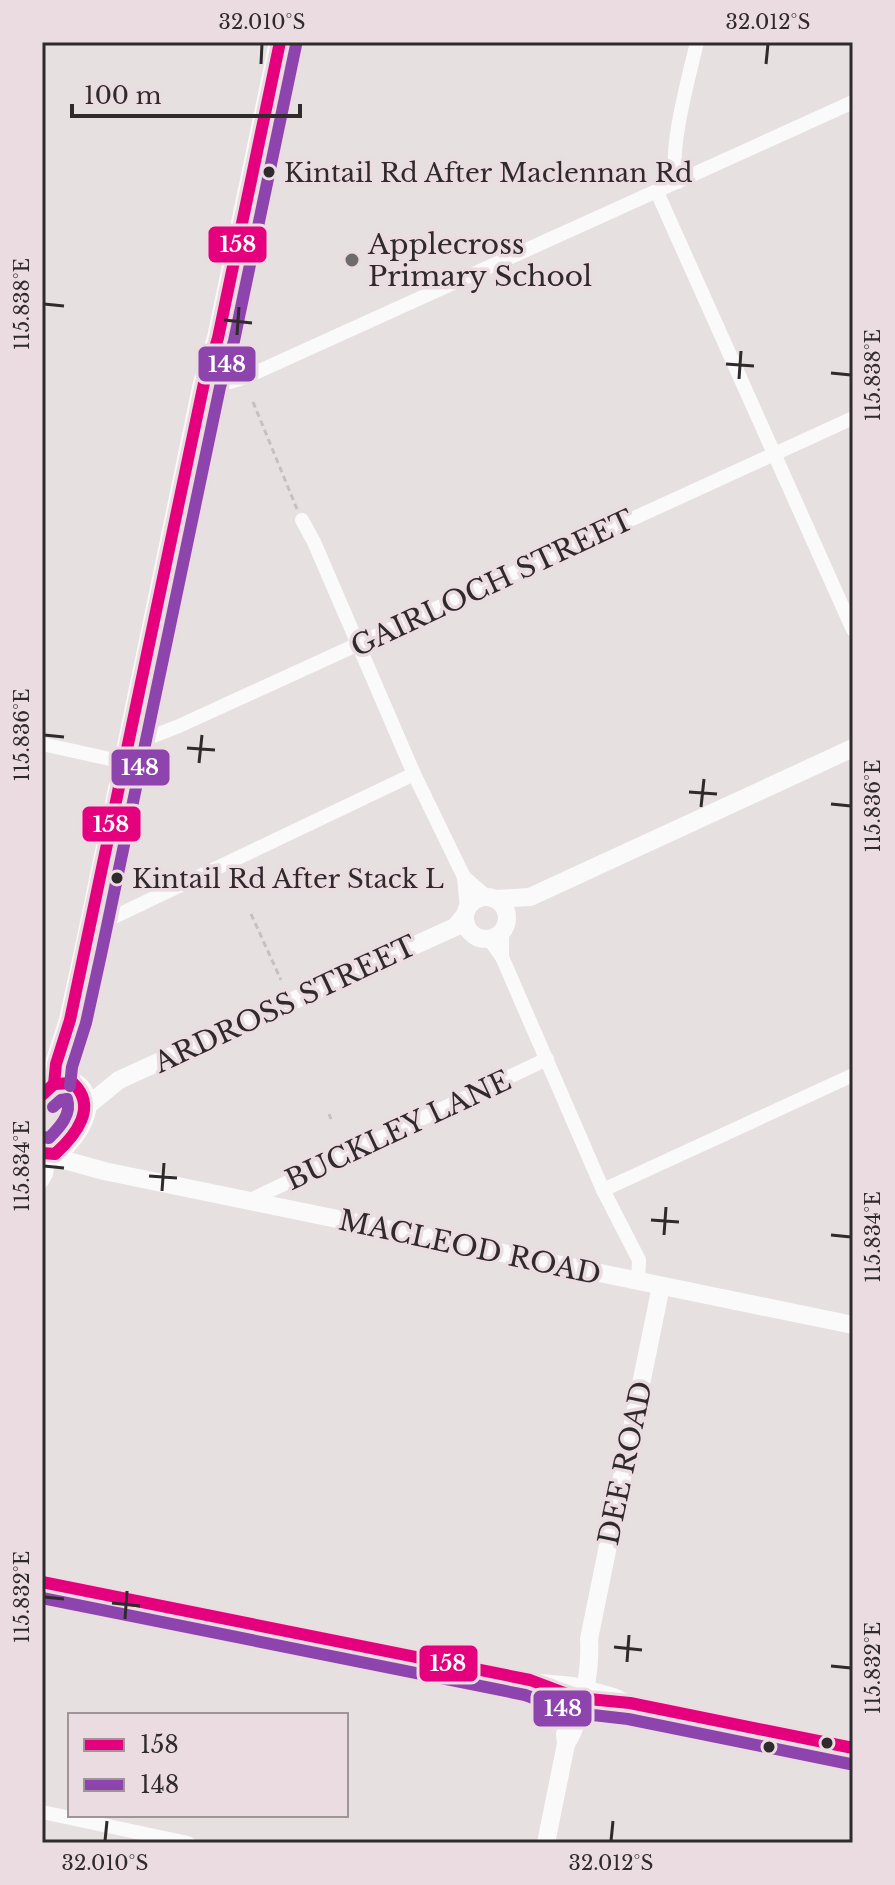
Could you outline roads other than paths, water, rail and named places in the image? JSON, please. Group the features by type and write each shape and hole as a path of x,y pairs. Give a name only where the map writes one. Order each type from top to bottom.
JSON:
{"main road":[{"path":"204,383 203,335 267,42"},
{"path":"54,1150 85,1116 85,1096 62,1087 70,1020 204,383 218,338 280,42"}],"street":[{"path":"678,182 673,173 676,144 697,42"},
{"path":"204,383 230,382 246,377 853,102"},
{"path":"657,192 853,630"},
{"name":"GAIRLOCH STREET","path":"129,735 151,737 179,726 853,418"},
{"path":"302,520 414,774 464,877 464,920 475,937 499,933 530,897"},
{"path":"42,744 124,762"},
{"path":"464,920 476,899 530,897 853,748"},
{"path":"91,926 414,774"},
{"path":"464,877 506,911 499,933 502,957 603,1190 639,1260 638,1281"},
{"name":"ARDROSS STREET","path":"86,1107 116,1083 464,920"},
{"name":"BUCKLEY LANE","path":"248,1201 547,1059"},
{"path":"603,1190 853,1075"},
{"name":"ARDROSS STREET","path":"62,1087 116,1083"},
{"path":"42,1181 54,1150"},
{"name":"MACLEOD ROAD","path":"54,1150 104,1171 853,1325"},
{"name":"DEE ROAD","path":"546,1843 566,1744 575,1730 578,1690 590,1658 589,1639 661,1286"},
{"path":"42,1582 578,1690 613,1703 630,1703 853,1748"},
{"path":"42,1812 188,1843"}],"place":[{"name":"Kintail Rd After Maclennan Rd","path":"269,172"},
{"name":"Applecross Primary School","path":"352,260"},
{"name":"Kintail Rd After Stack L","path":"117,878"}]}
